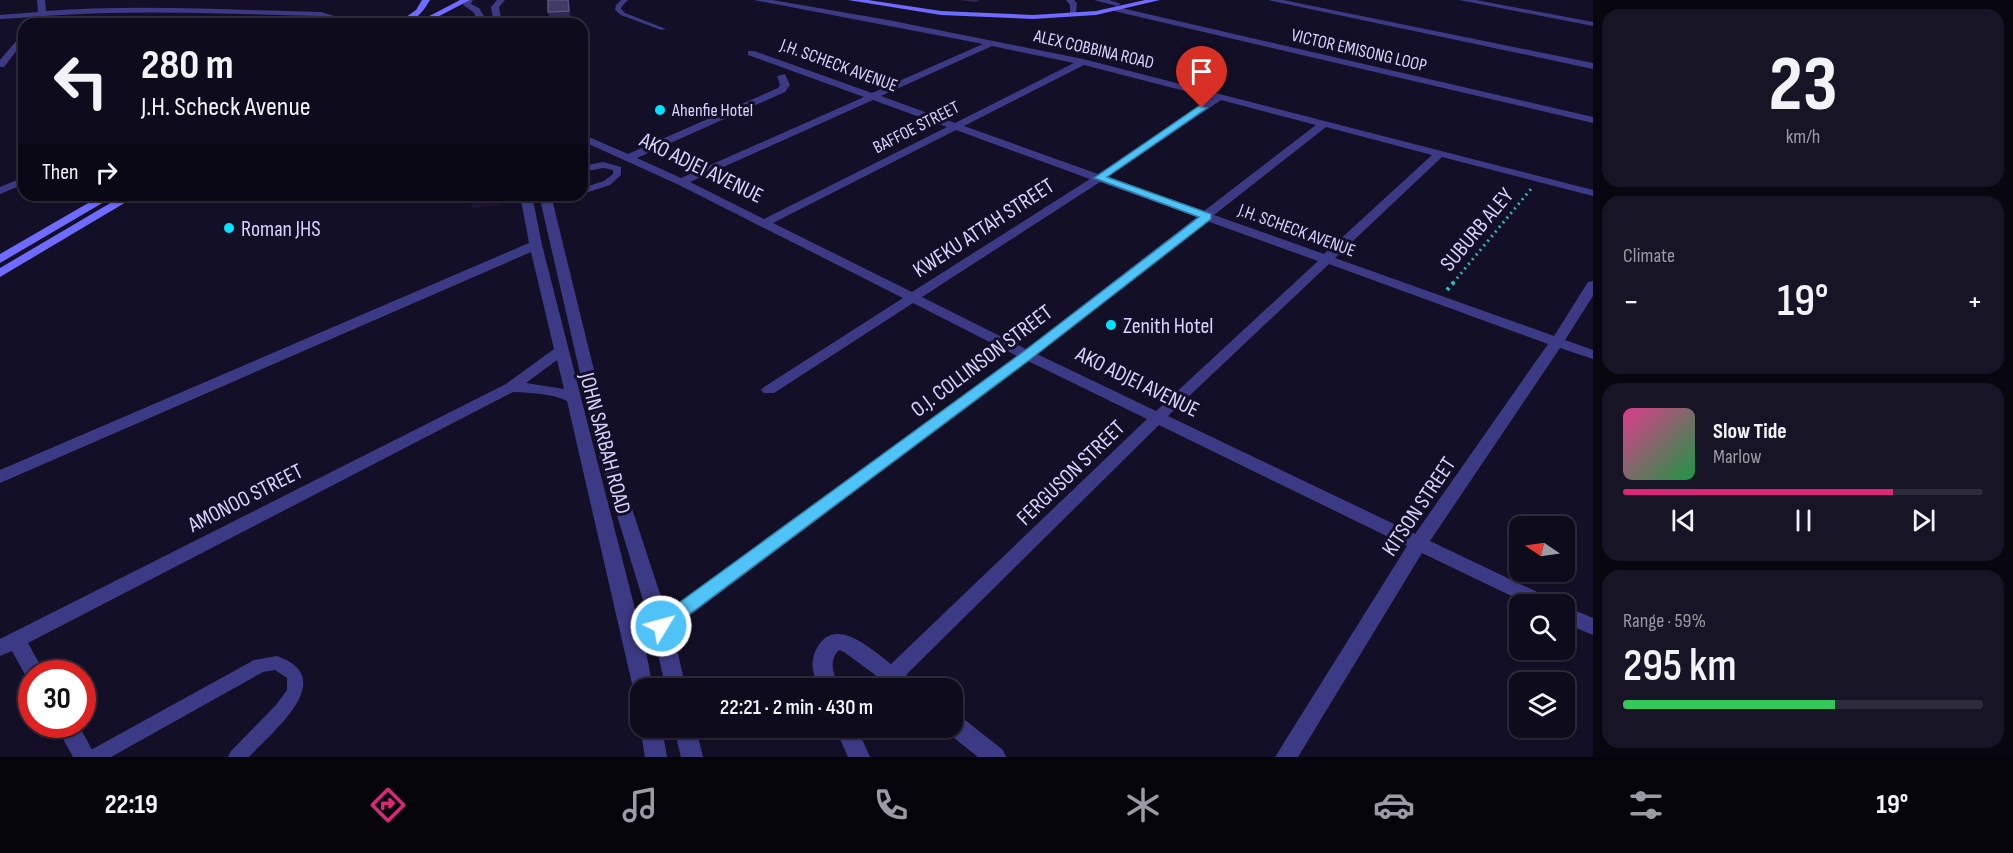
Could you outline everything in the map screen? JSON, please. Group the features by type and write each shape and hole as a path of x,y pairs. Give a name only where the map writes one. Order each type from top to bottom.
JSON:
{"street":[{"path":"38,18 42,13 41,0"},
{"path":"410,18 419,12 426,0"},
{"path":"456,0 476,0"},
{"path":"428,18 467,0"},
{"path":"467,0 467,5 476,10 481,18"},
{"path":"497,18 495,8 501,0"},
{"name":"ALEX COBBINA ROAD","path":"758,0 1083,62 1593,193"},
{"path":"852,0 941,13 1057,16 1156,0"},
{"path":"1070,0 1074,5 1073,11"},
{"name":"VICTOR EMISONG LOOP","path":"1098,0 1117,7 1423,82 1593,120"},
{"path":"1020,15 1117,7 1132,0"},
{"name":"VICTOR EMISONG LOOP","path":"1272,0 1593,66"},
{"path":"1463,0 1593,24"},
{"path":"0,17 42,13 184,11 321,14 337,18"},
{"path":"1,65 18,43"},
{"path":"681,182 992,43"},
{"name":"J.H. SCHECK AVENUE","path":"751,53 1593,355"},
{"name":"BAFFOE STREET","path":"765,223 1083,62"},
{"path":"628,158 782,90 785,84 782,76"},
{"name":"KWEKU ATTAH STREET","path":"769,390 1099,178 1220,97"},
{"name":"O.J. COLLINSON STREET","path":"661,626 1027,355 1324,124"},
{"name":"AKO ADJEI AVENUE","path":"588,140 681,182 1027,355 1524,594"},
{"name":"FERGUSON STREET","path":"904,678 1158,417 1439,154"},
{"path":"0,191 18,183"},
{"path":"0,259 100,201"},
{"path":"0,273 122,201"},
{"name":"JOHN SARBAH ROAD","path":"527,201 641,678"},
{"name":"JOHN SARBAH ROAD","path":"546,201 608,460 661,626 674,678"},
{"path":"0,477 536,245"},
{"name":"KITSON STREET","path":"1286,757 1418,544 1557,342 1593,285"},
{"name":"AMONOO STREET","path":"8,644 511,387 562,350"},
{"path":"511,387 545,389 561,392 574,398"},
{"path":"1575,619 1593,627"},
{"path":"825,678 821,667 824,651 835,641 850,645 895,678"},
{"path":"8,644 23,660"},
{"path":"963,732 995,757"},
{"path":"74,738 85,757"},
{"path":"653,738 656,757"},
{"path":"687,738 692,757"},
{"path":"850,738 859,757"}],"lane":[{"path":"625,0 619,5 618,10 623,14 663,29"},
{"path":"588,168 603,165 618,170 617,175 607,183 588,189"},
{"path":"95,757 260,665 277,663 295,675 295,692 282,710 237,757"}],"path":[{"name":"SUBURB ALEY","path":"1439,300 1539,180"}],"building":[{"path":"548,0 568,0 569,11 548,12"}],"place":[{"name":"Ahenfie Hotel","path":"660,110"},
{"name":"Roman JHS","path":"229,228"},
{"name":"Zenith Hotel","path":"1111,325"}],"route":[{"path":"661,626 1027,355 1207,216 1099,178 1202,108"}]}
